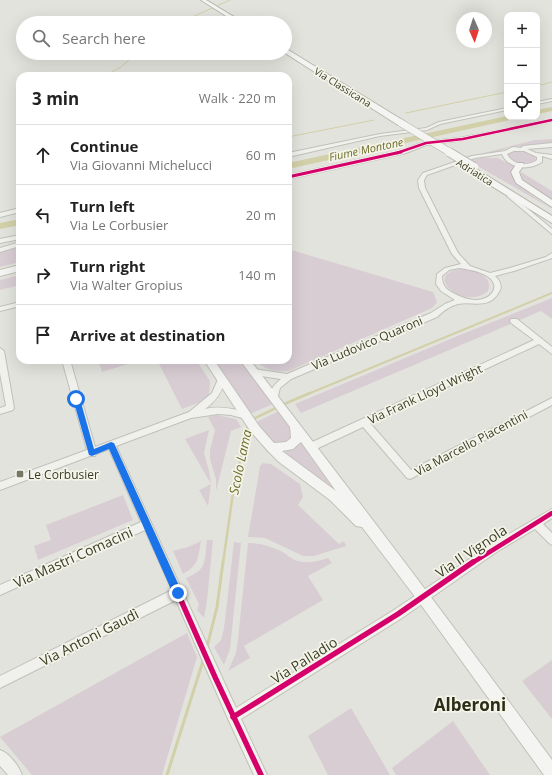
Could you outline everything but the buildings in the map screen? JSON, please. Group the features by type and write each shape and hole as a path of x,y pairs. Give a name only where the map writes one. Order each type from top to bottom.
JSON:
{"highway":[{"path":"199,0 226,16"},
{"path":"203,0 209,5"},
{"path":"217,10 228,16"},
{"name":"Via Classicana","path":"292,56 400,123"},
{"name":"Adriatica","path":"400,123 552,220"},
{"path":"520,165 515,172 519,181 552,204"},
{"path":"495,183 505,184 552,212"},
{"name":"Adriatica","path":"495,183 552,216"}],"main road":[{"path":"0,273 16,269"},
{"path":"212,364 255,429 272,448 283,459 334,496 380,541"},
{"path":"248,364 380,541 424,597 552,773"},
{"path":"272,448 289,446 296,440 297,434 295,426"}],"street":[{"path":"540,102 552,100"},
{"path":"292,154 380,135 400,134 427,129 439,123 504,110"},
{"path":"292,176 406,151 439,141 462,139 552,120"},
{"path":"466,266 455,254 422,188 421,180 425,174 481,156 549,145"},
{"path":"540,161 537,154 537,148 549,145"},
{"path":"519,149 552,157"},
{"path":"506,152 504,156 506,159"},
{"path":"481,156 506,159 520,165 531,166 552,157"},
{"path":"495,183 552,232"},
{"path":"0,215 16,211"},
{"path":"0,241 16,238"},
{"path":"0,250 16,245"},
{"path":"452,266 455,260 455,254"},
{"path":"490,275 512,270 548,258 552,254"},
{"path":"452,266 466,266 479,269 490,275 497,285 497,291 494,295 481,301 463,301 446,293 442,289 438,279 442,271 452,266"},
{"path":"444,306 446,293"},
{"name":"Via Ludovico Quaroni","path":"288,377 434,315 444,306 454,302 463,301"},
{"path":"0,309 16,305"},
{"path":"514,321 552,352"},
{"name":"Via Frank Lloyd Wright","path":"311,447 539,341"},
{"path":"0,351 10,408 0,411"},
{"path":"67,364 92,453"},
{"path":"254,372 288,377"},
{"path":"274,398 276,387 288,377"},
{"path":"190,415 214,398 219,390 222,379"},
{"name":"Via Marcello Piacentini","path":"364,422 410,475 552,401"},
{"path":"0,486 92,453 190,415 211,410 222,410 235,411 246,416"},
{"path":"111,445 233,717 261,775"},
{"name":"Via Il Vignola","path":"424,597 494,548 552,513"},
{"path":"536,523 552,540"},
{"name":"Via Mastri Comacini","path":"0,590 147,524"},
{"name":"Via Antoni Gaudì","path":"0,682 178,593"},
{"name":"Via Palladio","path":"233,717 301,676 424,597"},
{"path":"0,756 16,775"}],"shaded area":[{"path":"552,139 552,144 525,147 514,146 494,153 480,154 535,140"},
{"path":"514,151 524,151 530,153 534,156 536,161 524,164 516,162 507,155"},
{"path":"480,158 498,158 515,167 513,173 515,179 520,185 552,209 469,161"},
{"path":"521,172 552,191 552,201 528,185 524,181"},
{"path":"16,248 16,263 0,267 0,253"},
{"path":"292,250 433,292 437,302 432,308 289,371 275,371 267,369 259,364 292,364"},
{"path":"461,269 476,272 485,277 488,281 488,291 478,296 468,297 458,295 450,290 446,284 445,278 450,272"},
{"path":"16,276 16,286 0,290 0,280"},
{"path":"552,298 552,319 541,311 301,413 295,404 460,335"},
{"path":"99,364 128,364 102,372"},
{"path":"159,364 199,364 210,381 209,395 198,403 182,409"},
{"path":"217,364 244,364 273,404 250,414"},
{"path":"279,411 293,430 291,439 288,442 273,444 256,422"},
{"path":"216,415 236,419 241,427 231,431 216,491 216,479 210,459 210,450 215,430 208,417"},
{"path":"209,430 204,453 211,484 185,439"},
{"path":"301,441 339,495 279,453 292,450"},
{"path":"263,463 271,464 300,484 303,497 298,505 339,544 344,541 346,546 314,556 303,556 265,538 248,537 260,466"},
{"path":"211,484 208,506 199,490"},
{"path":"123,495 133,520 38,560 34,546 51,540 46,525"},
{"path":"207,540 213,540 204,618 197,610 199,604 186,578 202,568 205,559"},
{"path":"201,541 195,564 183,574 173,551 188,547"},
{"path":"234,542 241,543 230,649 224,665 214,647 221,640 224,628"},
{"path":"248,543 261,544 273,548 300,562 314,562 328,558 332,563 308,576 323,600 244,646 250,658 228,671 236,653"},
{"path":"187,633 197,657 162,775 32,775 0,737"},
{"path":"552,660 552,719 522,681"},
{"path":"351,708 390,775 328,775 308,736"},
{"path":"453,721 490,775 396,775 392,768"}],"waterway":[{"path":"195,16 230,0"},
{"path":"112,72 129,60"},
{"path":"540,85 552,82"},
{"path":"406,113 504,93"},
{"name":"Fiume Montone","path":"540,111 552,109"},
{"name":"Fiume Montone","path":"292,165 504,119"},
{"path":"292,136 374,120"},
{"name":"Fiume Montone","path":"0,226 16,223"},
{"name":"Scolo Lama","path":"308,394 552,293"},
{"name":"Scolo Lama","path":"282,405 310,393"},
{"name":"Scolo Lama","path":"253,419 278,407"},
{"name":"Scolo Lama","path":"223,563 233,493 248,425"},
{"name":"Scolo Lama","path":"207,647 217,607 223,562"},
{"name":"Scolo Lama","path":"167,775 203,661"}],"cycle path":[{"path":"292,176 406,151 412,147 426,143 463,139 552,120"},
{"path":"111,445 215,677 261,775"},
{"path":"233,717 398,614 494,548 552,513"}],"place":[{"name":"Le Corbusier","path":"20,474"}],"district":[{"name":"Alberoni","path":"470,704"}],"route":[{"path":"76,399 92,453 111,445 178,593"}]}
